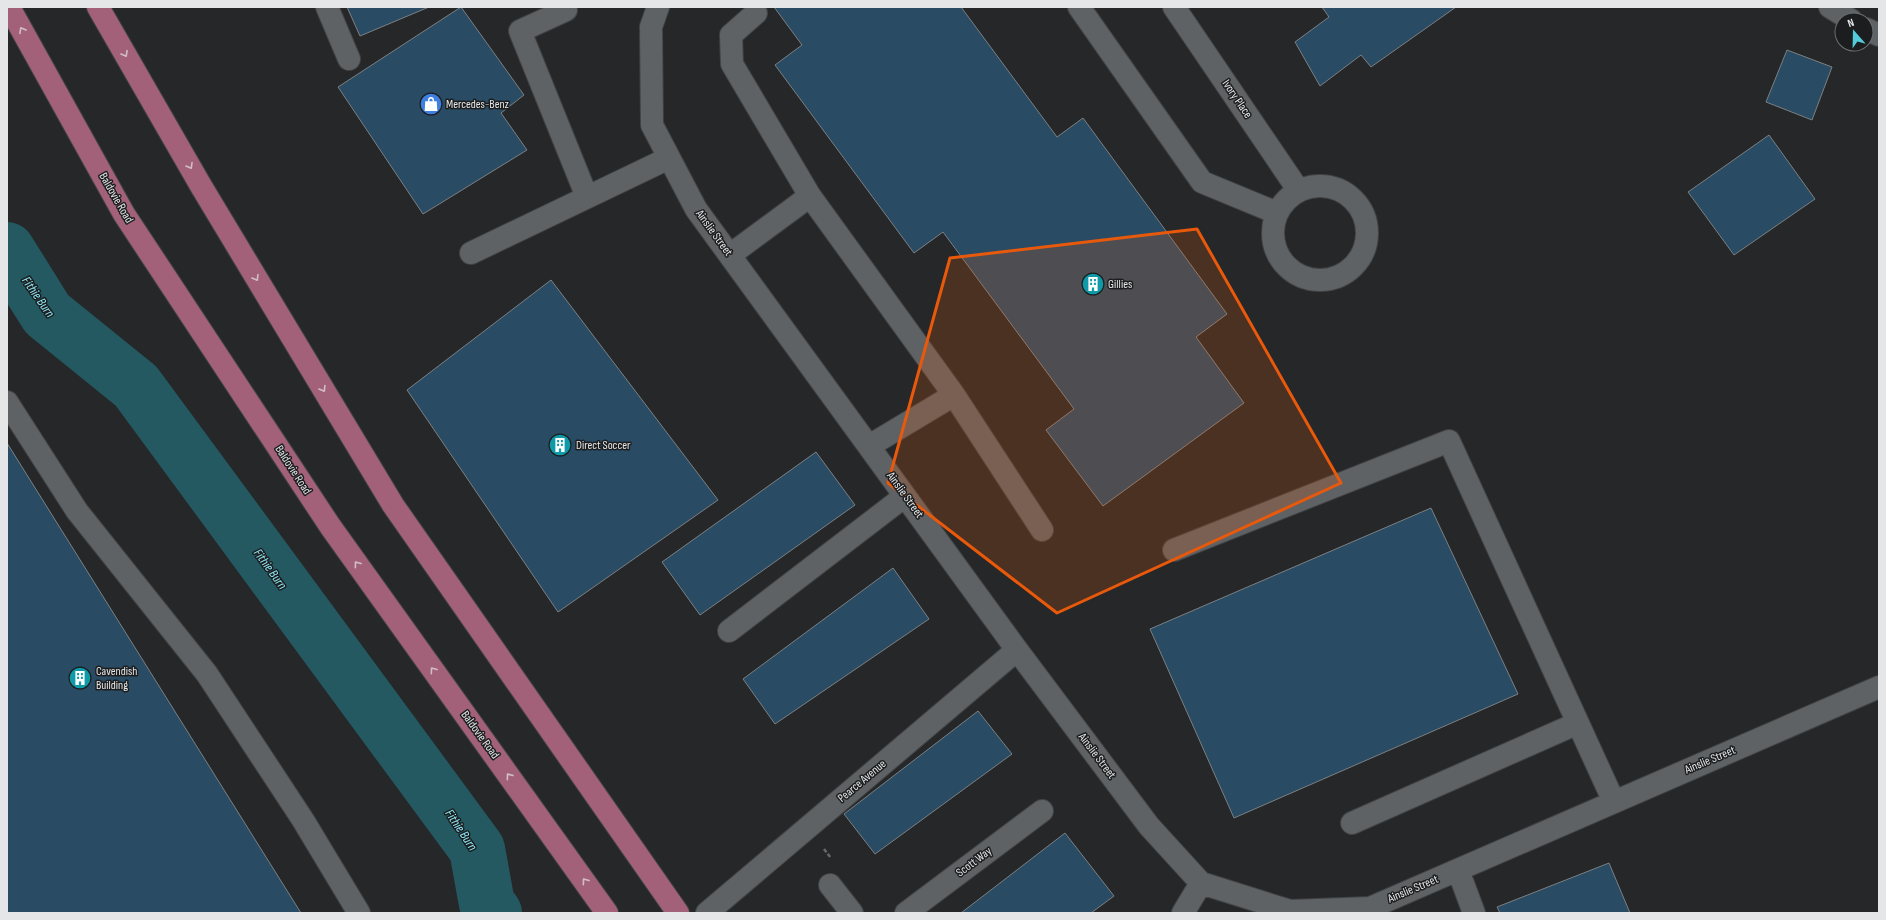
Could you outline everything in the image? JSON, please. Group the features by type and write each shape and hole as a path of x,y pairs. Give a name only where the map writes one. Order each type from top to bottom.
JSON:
{"main road":[{"name":"Baldovie Road","path":"9,7 124,214 330,526 607,913"},
{"path":"98,7 201,186 393,505 678,913"}],"street":[{"path":"326,7 349,59"},
{"name":"Ainslie Street","path":"658,7 650,26 652,125 696,209 1017,650 1149,826 1201,883 1290,911 1370,908 1879,687"},
{"path":"1079,7 1202,182 1277,213"},
{"name":"Ivory Place","path":"1174,7 1299,191"},
{"path":"566,10 520,31 587,197"},
{"path":"756,13 732,35 732,64 810,196 954,395 1042,530"},
{"path":"471,252 669,158"},
{"path":"1315,186 1328,186 1343,191 1360,206 1367,221 1368,232 1366,248 1359,262 1346,274 1327,280 1311,280 1302,278 1288,269 1280,260 1274,244 1273,229 1277,213 1287,200 1299,191 1315,186"},
{"path":"730,255 810,196"},
{"path":"869,446 954,395"},
{"path":"7,402 77,511 207,674 303,820 360,913"},
{"path":"1174,550 1449,441 1614,802"},
{"path":"729,631 906,496"},
{"name":"Pearce Avenue","path":"707,913 1017,650"},
{"path":"1352,823 1578,723"},
{"name":"Scott Way","path":"906,913 1042,811"},
{"path":"1458,870 1474,913"},
{"path":"1184,913 1201,883"},
{"path":"830,885 852,913"}],"path":[{"path":"807,828 834,861 830,885"}],"highlighted area":[{"path":"1197,229 1341,483 1057,613 888,483 950,258"}],"building":[{"path":"347,7 429,7 360,36"},
{"name":"Mercedes-Benz","path":"461,7 524,95 501,113 527,150 423,214 338,87"},
{"name":"Gillies","path":"774,7 961,7 1057,137 1083,118 1227,314 1196,337 1244,403 1103,506 1046,430 1074,409 943,232 914,253 775,65 802,45"},
{"path":"1322,7 1456,7 1371,67 1361,55 1320,86 1295,42 1329,17"},
{"path":"1787,50 1832,67 1812,120 1766,102"},
{"path":"1769,135 1815,199 1734,255 1688,192"},
{"name":"Direct Soccer","path":"551,280 718,500 558,612 407,390"},
{"name":"Cavendish Building","path":"7,443 301,913 7,913"},
{"path":"816,452 855,505 700,615 662,562"},
{"path":"1431,508 1518,694 1234,818 1150,629"},
{"path":"893,568 929,619 775,724 743,679"},
{"path":"978,711 1012,754 875,854 844,814"},
{"path":"1065,833 1114,896 1091,913 961,913"},
{"path":"1609,863 1630,913 1500,913 1497,907"}],"waterway":[{"name":"Fithie Burn","path":"7,250 47,314 136,386 477,849 487,904 494,913"}],"place":[{"name":"Mercedes-Benz","path":"431,104"},
{"name":"Gillies","path":"1093,284"},
{"name":"Direct Soccer","path":"560,445"},
{"name":"Cavendish Building","path":"80,678"}]}
